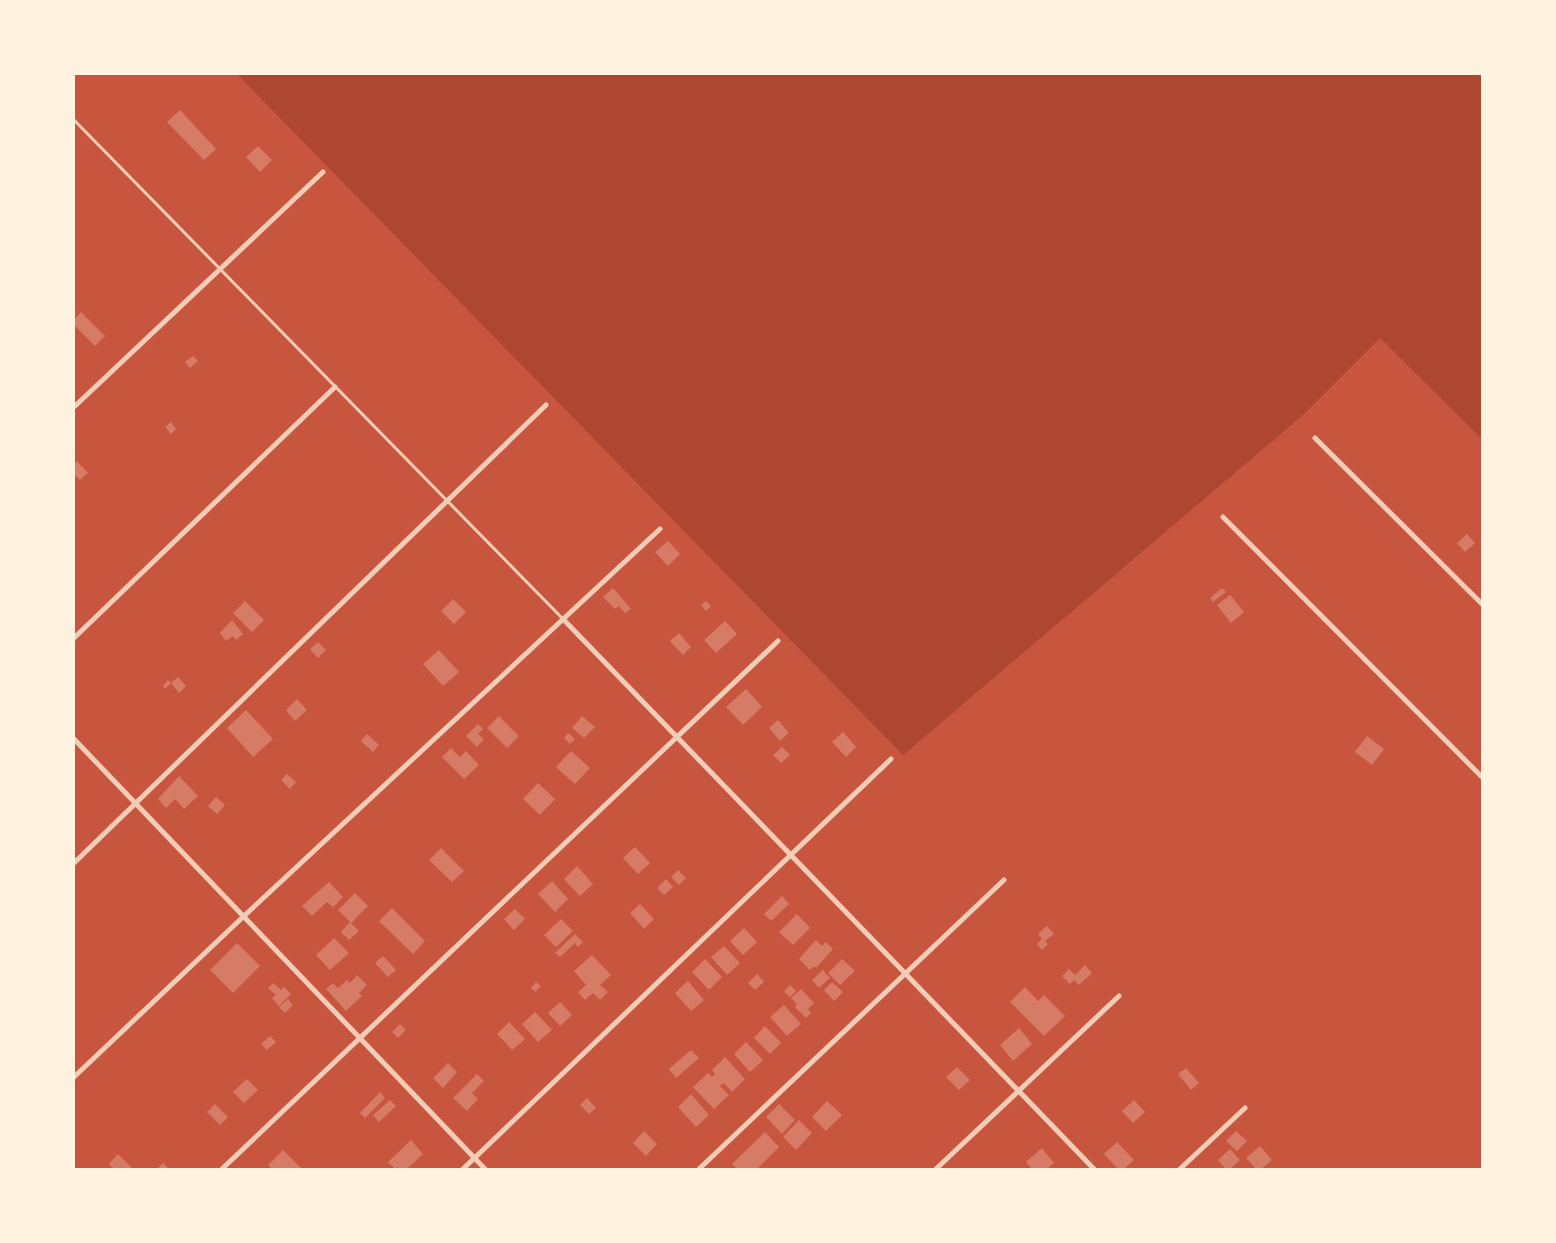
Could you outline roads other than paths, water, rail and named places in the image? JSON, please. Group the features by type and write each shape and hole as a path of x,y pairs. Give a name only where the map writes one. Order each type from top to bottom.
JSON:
{"street":[{"path":"74,407 323,172"},
{"path":"74,638 335,387"},
{"path":"74,863 546,405"},
{"path":"1315,438 1482,604"},
{"path":"1222,517 1482,777"},
{"path":"74,1078 244,916 660,529"},
{"path":"563,620 1094,1169"},
{"path":"222,1169 778,641"},
{"path":"74,739 485,1169"},
{"path":"463,1169 891,760"},
{"path":"698,1169 1004,880"},
{"path":"936,1169 1119,996"},
{"path":"1180,1169 1245,1108"}],"lane":[{"path":"74,120 563,620"}]}
